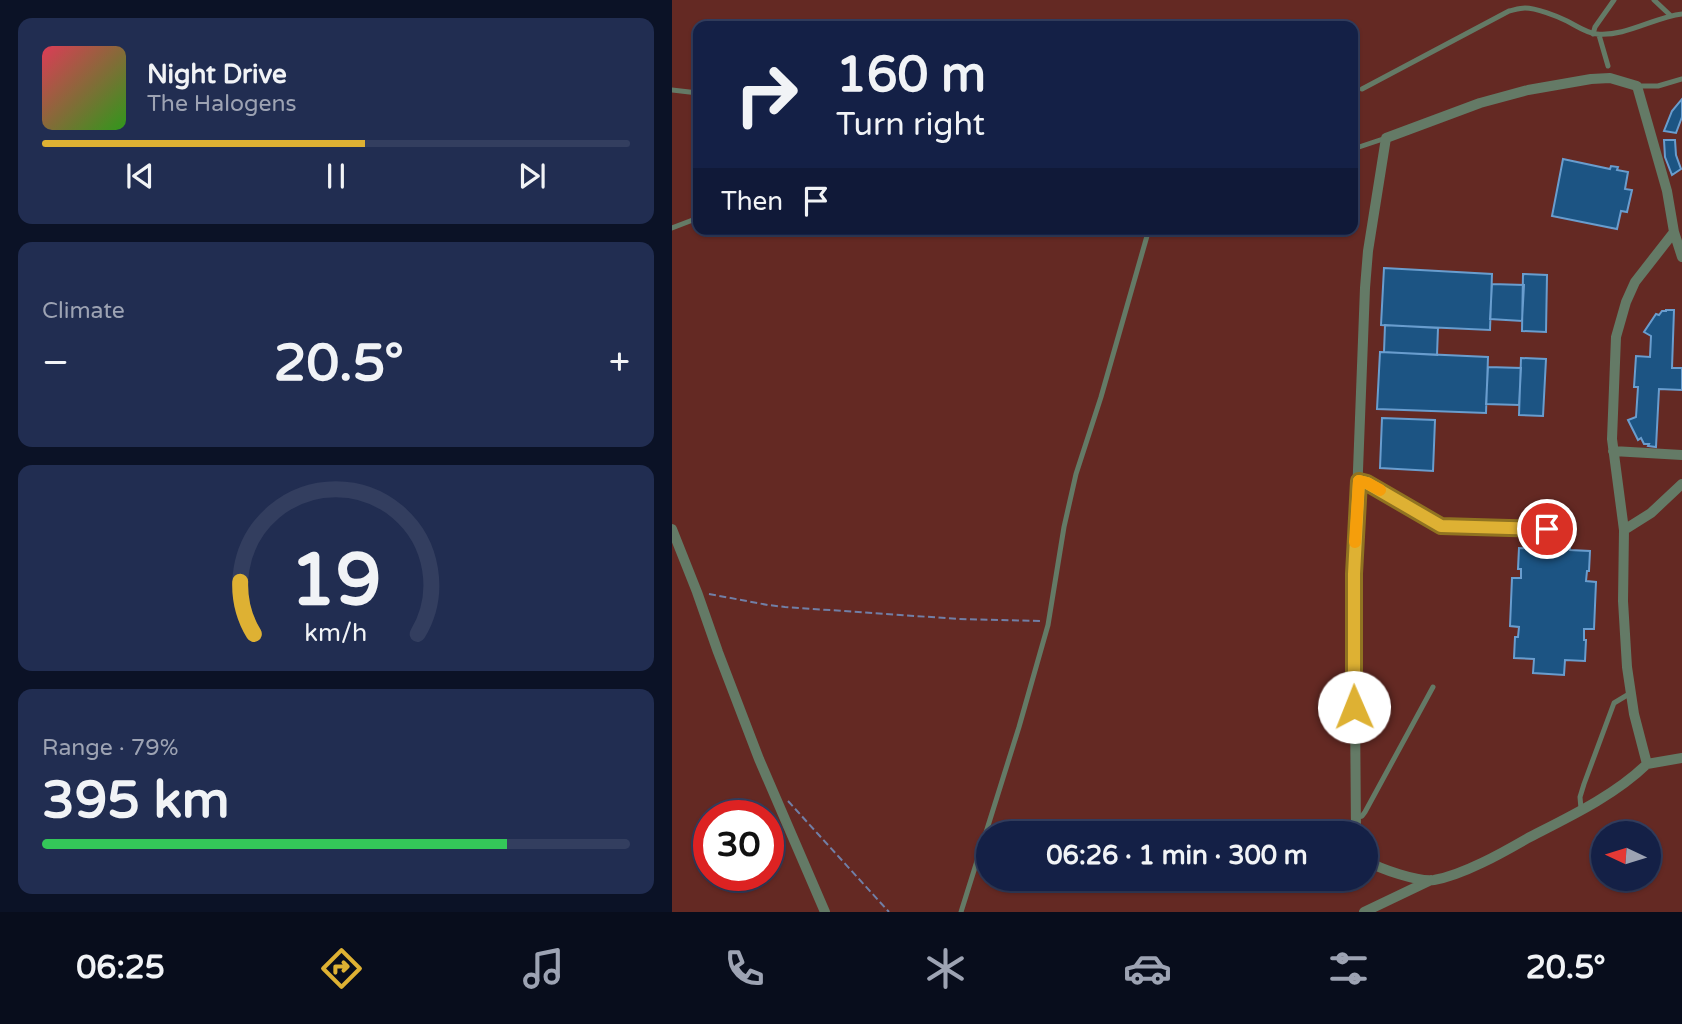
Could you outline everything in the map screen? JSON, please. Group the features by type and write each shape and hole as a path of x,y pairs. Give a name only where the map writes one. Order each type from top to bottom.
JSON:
{"street":[{"path":"1355,821 1354,574 1365,288 1368,251 1386,138 1480,103 1528,90 1611,78 1637,86 1667,191 1674,232 1682,257"},
{"path":"1647,764 1630,693 1624,637 1624,530 1613,451 1616,337 1635,282 1674,232"},
{"path":"1613,451 1682,456"},
{"path":"1624,530 1651,513 1682,484"},
{"path":"672,529 759,759 825,912"},
{"path":"1364,912 1431,880 1492,858 1628,781 1647,764 1682,758"},
{"path":"1378,867 1431,880"}],"lane":[{"path":"1524,8 1526,0"},
{"path":"1608,66 1595,27 1614,0"},
{"path":"1654,0 1670,15"},
{"path":"1362,89 1509,11 1524,8 1564,20 1596,34 1639,28 1670,15 1682,14"},
{"path":"1637,86 1658,86 1682,79"},
{"path":"672,90 693,92"},
{"path":"1358,147 1386,138"},
{"path":"672,228 693,220"},
{"path":"961,912 1049,621 1064,527 1076,474 1147,235"},
{"path":"1359,481 1441,526 1574,530"},
{"path":"1355,818 1365,812 1433,687"},
{"path":"1581,809 1580,797 1584,784 1614,703 1630,693"}],"path":[{"path":"697,592 785,607 972,620 1049,621"},
{"path":"784,796 889,912"}],"shaded area":[{"path":"672,0 1682,0 1682,912 672,912"}],"building":[{"path":"1682,99 1682,117 1676,133 1664,131 1672,111"},
{"path":"1664,140 1675,140 1681,169 1672,175 1665,157"},
{"path":"1563,159 1610,169 1611,166 1618,167 1617,170 1628,172 1625,189 1632,190 1627,212 1621,211 1617,229 1552,216"},
{"path":"1384,268 1492,274 1490,330 1381,325"},
{"path":"1523,274 1547,275 1546,332 1522,331"},
{"path":"1492,284 1524,285 1522,321 1490,319"},
{"path":"1674,310 1672,368 1682,368 1682,390 1659,389 1656,447 1644,444 1641,438 1638,440 1628,420 1636,417 1636,356 1650,357 1651,336 1644,332 1656,314"},
{"path":"1385,325 1438,328 1437,355 1384,352"},
{"path":"1380,352 1488,357 1486,413 1377,409"},
{"path":"1521,358 1546,359 1543,416 1519,415"},
{"path":"1488,367 1521,368 1519,405 1486,404"},
{"path":"1382,418 1435,420 1433,471 1380,468"},
{"path":"1540,533 1570,535 1570,550 1590,551 1586,581 1596,582 1594,629 1584,629 1585,661 1565,660 1564,675 1533,673 1534,659 1514,658 1515,637 1518,637 1519,627 1510,626 1512,578 1521,578 1521,569 1518,569 1519,548 1539,549"}],"slow traffic":[{"path":"1355,542 1359,481 1380,490"}],"route":[{"path":"1354,707 1354,574 1359,481 1441,526 1547,529"}]}
